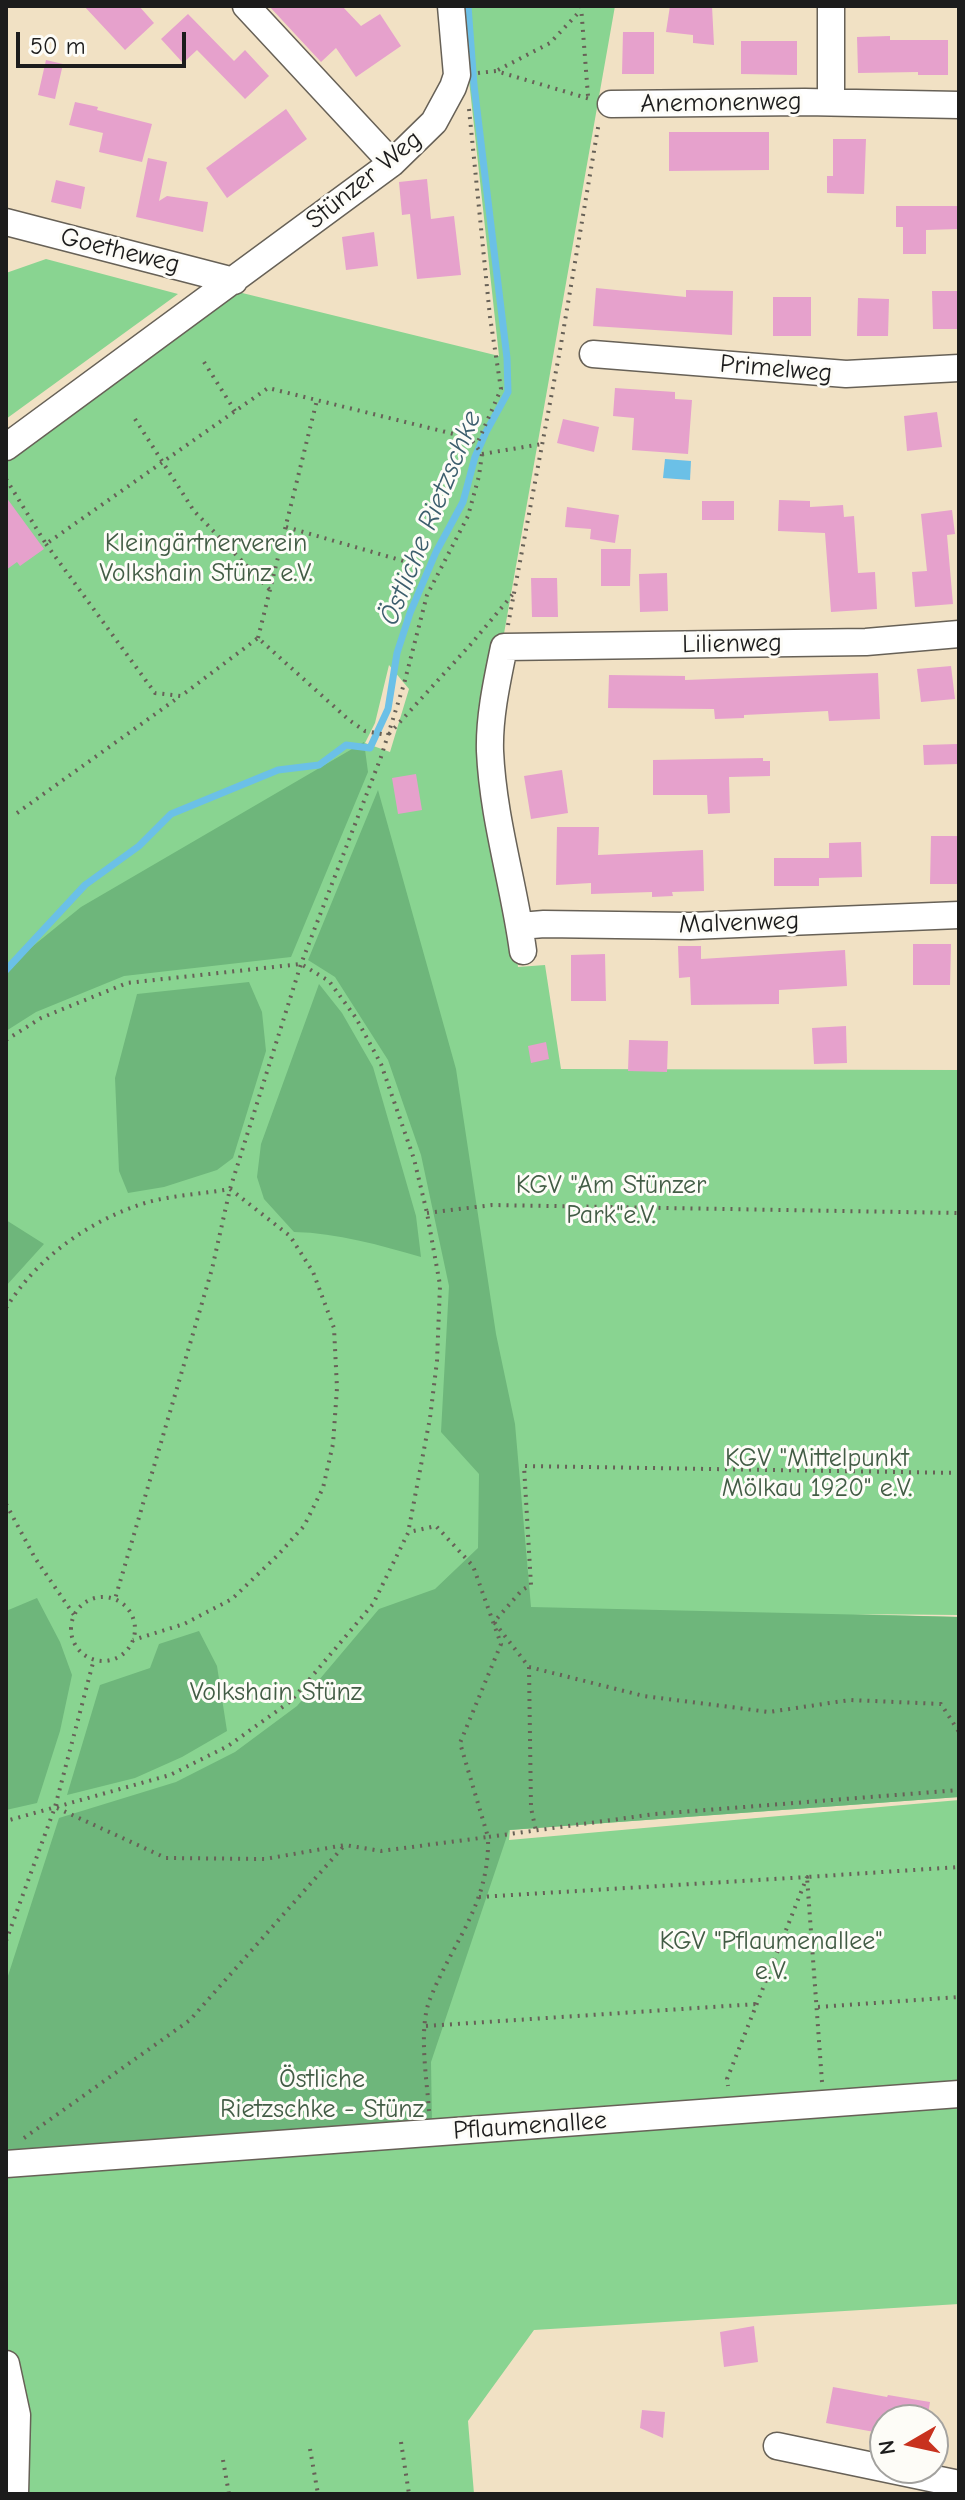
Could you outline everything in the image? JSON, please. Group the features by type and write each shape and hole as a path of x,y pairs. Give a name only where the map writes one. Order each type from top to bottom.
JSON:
{"street":[{"path":"246,6 392,163"},
{"name":"Stünzer Weg","path":"6,447 392,163 434,122 457,75 451,6"},
{"name":"Anemonenweg","path":"831,6 831,102"},
{"name":"Anemonenweg","path":"600,102 959,105"},
{"name":"Goetheweg","path":"6,222 234,281"},
{"name":"Primelweg","path":"593,354 846,374 959,368"},
{"name":"Lilienweg","path":"504,647 866,642 959,634"},
{"name":"Malvenweg","path":"504,647 495,692 490,749 498,830 521,939 690,926 959,915"},
{"name":"Pflaumenallee","path":"6,2164 959,2094"},
{"path":"6,2364 17,2415 15,2494"},
{"path":"777,2446 959,2484"}],"path":[{"path":"496,71 550,43 581,8"},
{"path":"504,647 600,102 581,8"},
{"path":"482,72 496,71 600,102"},
{"path":"468,103 490,317 501,389 477,444"},
{"path":"204,362 235,411"},
{"path":"46,544 268,388 470,438 482,454 468,516 427,595 387,735 342,862 301,964 230,1189 212,1269 115,1599"},
{"path":"17,813 258,638 317,400"},
{"path":"135,419 194,511 270,590"},
{"path":"482,454 542,444"},
{"path":"6,479 46,544 155,693 181,696"},
{"path":"286,527 407,562"},
{"path":"387,735 514,593"},
{"path":"258,638 349,720 371,733 387,735"},
{"path":"6,1040 41,1018 127,983 301,964 329,981 356,1018 381,1064 401,1118 427,1213 440,1285 437,1361 430,1418 408,1533 373,1604 291,1701 228,1746 170,1775 6,1821"},
{"path":"6,1308 18,1289 53,1251 102,1221 147,1203 230,1189 290,1236 313,1272 334,1328 337,1388 333,1444 323,1488 304,1526 232,1599 184,1624 133,1640"},
{"path":"427,1213 492,1205 959,1213"},
{"path":"536,1831 531,1808 529,1667 494,1622 522,1590 531,1585 524,1466 959,1473"},
{"path":"6,1504 35,1558 74,1615"},
{"path":"408,1533 436,1526 473,1566 501,1644 460,1743 488,1837 485,1884 428,2002 424,2049 431,2133"},
{"path":"104,1596 115,1599 128,1609 133,1618 133,1640 121,1655 105,1661 94,1659 81,1652 72,1637 74,1615 91,1599 104,1596"},
{"path":"6,1941 55,1807 94,1659"},
{"path":"529,1667 644,1696 769,1712 850,1700 941,1704 959,1732"},
{"path":"55,1807 166,1858 265,1859 345,1845 381,1851 655,1814 959,1790"},
{"path":"23,2139 190,2020 345,1845"},
{"path":"479,1897 959,1867"},
{"path":"731,2111 727,2079 807,1877"},
{"path":"807,1877 823,2104"},
{"path":"817,2007 959,1997"},
{"path":"426,2026 757,2004"},
{"path":"401,2442 409,2494"},
{"path":"310,2449 318,2494"},
{"path":"223,2460 229,2494"}],"green space":[{"name":"Östliche Rietzschke - Stünz","path":"463,6 615,6 482,758 518,967 545,965 561,1069 959,1070 959,1615 852,1614 959,1617 959,1797 510,1830 509,1840 959,1800 959,2304 534,2330 468,2421 474,2494 6,2494 6,459 230,290 499,356","holes":["389,665 409,689 390,752 365,743 375,723"]},
{"path":"46,259 178,294 6,419 6,273"},
{"path":"364,742 368,772 291,957 124,976 36,1012 6,1031 6,968 81,907"},
{"path":"378,790 456,1069 496,1334 515,1424 531,1607 959,1617 959,1797 509,1830 431,2062 432,2125 6,2160 6,1982 59,1818 176,1782 235,1752 297,1706 379,1609 435,1589 478,1548 479,1474 441,1432 449,1286 421,1155 388,1060 335,977 308,960"},
{"path":"249,982 262,1012 266,1051 233,1158 217,1170 164,1187 128,1193 119,1171 115,1078 137,994"},
{"path":"319,984 342,1013 373,1067 416,1216 421,1257 342,1237 294,1232 264,1199 257,1177 261,1144"},
{"path":"6,1220 44,1244 6,1286"},
{"path":"37,1598 60,1642 72,1675 60,1731 37,1803 6,1810 6,1611"},
{"path":"199,1631 217,1666 227,1731 182,1757 135,1778 67,1795 100,1685 150,1668 159,1644"}],"water":[{"path":"665,459 691,461 690,480 663,478"}],"building":[{"path":"84,6 139,6 154,23 125,50"},
{"path":"269,6 342,6 361,26 380,14 401,46 356,77 336,48 321,62"},
{"path":"670,6 712,6 714,45 693,43 693,35 666,32"},
{"path":"188,14 234,61 245,50 269,76 245,99 197,50 183,63 161,39"},
{"path":"623,32 654,32 654,74 622,74"},
{"path":"890,36 890,40 948,40 948,75 858,73 857,37"},
{"path":"741,41 797,41 797,75 741,74"},
{"path":"46,60 63,64 55,99 38,95"},
{"path":"75,102 152,124 142,162 99,152 103,133 69,125"},
{"path":"286,109 307,139 227,198 206,168"},
{"path":"669,132 769,132 769,170 669,171"},
{"path":"833,139 866,139 864,194 827,193 827,176 833,176"},
{"path":"148,158 167,162 159,201 167,196 208,202 203,232 136,217"},
{"path":"427,179 431,219 454,216 461,275 417,279 410,214 402,215 399,182"},
{"path":"56,180 85,187 81,209 51,202"},
{"path":"896,206 959,206 959,229 926,230 926,254 903,254 903,227 896,227"},
{"path":"374,232 378,266 346,270 342,237"},
{"path":"596,288 686,297 686,290 733,291 732,335 593,326"},
{"path":"932,291 959,291 959,329 933,329"},
{"path":"773,297 811,297 811,336 773,336"},
{"path":"858,298 889,299 888,336 857,336"},
{"path":"615,388 675,392 675,399 692,400 688,454 632,450 634,418 613,416"},
{"path":"937,412 942,447 907,451 904,416"},
{"path":"563,419 599,427 594,452 557,443"},
{"path":"6,497 44,549 20,566 17,562 6,570"},
{"path":"779,500 810,501 810,507 843,505 844,517 854,516 858,573 875,572 877,609 831,612 825,533 778,531"},
{"path":"702,501 734,501 734,520 702,520"},
{"path":"567,507 619,515 615,543 590,539 591,529 565,527"},
{"path":"952,510 955,534 947,535 953,604 915,607 912,572 927,571 921,514"},
{"path":"601,549 631,549 630,586 601,586"},
{"path":"667,573 668,611 640,612 639,574"},
{"path":"531,578 557,578 558,617 532,617"},
{"path":"951,666 955,699 921,702 917,669"},
{"path":"878,673 880,719 829,721 828,711 715,719 714,709 608,708 609,675 685,676 685,680"},
{"path":"957,744 958,764 924,765 923,745"},
{"path":"763,758 763,761 770,761 770,776 729,777 730,813 708,814 707,795 653,795 653,760"},
{"path":"562,770 568,813 531,819 524,776"},
{"path":"416,774 422,810 398,814 392,778"},
{"path":"557,827 599,827 598,855 703,850 704,891 672,892 673,896 652,897 652,892 591,894 591,883 556,885"},
{"path":"931,836 959,836 959,884 930,884"},
{"path":"861,842 862,877 819,878 819,886 774,886 774,858 829,858 829,843"},
{"path":"913,944 951,944 950,985 913,985"},
{"path":"678,946 701,946 701,959 845,950 847,986 779,990 779,1004 691,1005 690,977 679,978"},
{"path":"605,954 606,1001 571,1001 571,955"},
{"path":"846,1026 847,1063 814,1064 812,1028"},
{"path":"629,1040 668,1041 667,1072 628,1071"},
{"path":"546,1042 549,1059 531,1063 528,1046"},
{"path":"754,2326 758,2362 724,2367 720,2332"},
{"path":"833,2387 930,2402 869,2404 869,2431 826,2423"},
{"path":"642,2410 665,2412 663,2438 640,2428"}],"waterway":[{"name":"Östliche Rietzschke","path":"6,970 85,885 139,846 171,814 278,770 319,765 346,745 370,748 388,709 397,653 410,613 436,552 463,502 475,457 486,432 508,392 507,358 474,85 468,6"}],"park label":[{"name":"Kleingärtnerverein Volkshain Stünz e.V.","path":"206,559"},
{"name":"KGV \"Am Stünzer Park\"e.V.","path":"611,1201"},
{"name":"KGV \"Mittelpunkt Mölkau 1920\" e.V.","path":"817,1474"},
{"name":"Volkshain Stünz","path":"276,1693"},
{"name":"KGV \"Pflaumenallee\" e.V.","path":"771,1957"}]}
